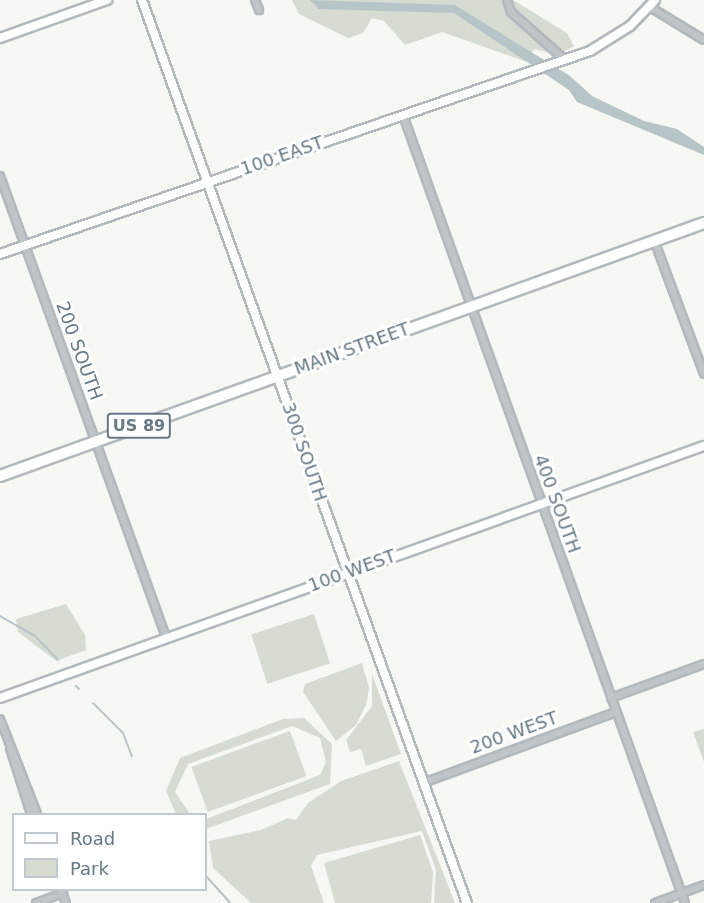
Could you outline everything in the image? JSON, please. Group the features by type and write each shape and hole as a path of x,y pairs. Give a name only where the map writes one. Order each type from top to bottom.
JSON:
{"highway":[{"name":"MAIN STREET","path":"0,476 704,223"}],"street":[{"path":"0,38 108,0"},
{"name":"300 SOUTH","path":"142,0 467,903"},
{"path":"255,0 259,10"},
{"path":"507,0 511,12 565,60"},
{"path":"652,3 704,40"},
{"name":"100 EAST","path":"0,254 565,60 609,41 652,3"},
{"name":"400 SOUTH","path":"403,115 469,307 685,903"},
{"name":"200 SOUTH","path":"0,176 166,638"},
{"path":"654,240 704,374"},
{"name":"100 WEST","path":"0,698 704,446"},
{"path":"611,698 704,664"},
{"name":"200 WEST","path":"423,783 616,712"},
{"path":"0,719 37,813"},
{"path":"10,745 31,813"},
{"path":"655,903 704,885"},
{"path":"36,903 62,891 66,903"}],"green space":[{"path":"292,0 513,0 567,33 574,46 558,55 534,49 527,62 442,32 405,45 384,21 372,18 363,33 348,38 299,14"},
{"path":"66,604 85,635 86,650 56,661 18,632 16,619"},
{"path":"314,614 330,663 267,684 251,634"},
{"path":"362,663 369,688 366,705 356,725 336,741 303,692 305,684"},
{"path":"372,674 401,754 366,766 361,749 350,752 346,740 372,706"},
{"path":"304,718 332,744 330,784 207,829 207,819 320,775 326,762 320,738 292,726 188,764 175,792 189,813 176,813 166,791 180,758 283,719"},
{"path":"704,729 704,762 693,732"},
{"path":"290,731 306,776 208,812 191,767"},
{"path":"399,761 455,903 434,903 436,870 422,831 317,855 311,866 324,903 251,903 213,868 209,841 261,830 288,818 296,820 308,803 341,781"},
{"path":"420,835 433,872 431,903 335,903 324,863"}],"shaded area":[{"path":"310,0 455,5 570,76 592,96 644,121 677,129 704,147 704,155 577,102 569,90 454,13 319,9"}],"waterway":[{"path":"0,616 35,636 58,660"},
{"path":"76,686 79,689"},
{"path":"93,703 123,733 132,756"},
{"path":"207,877 230,903"}]}
